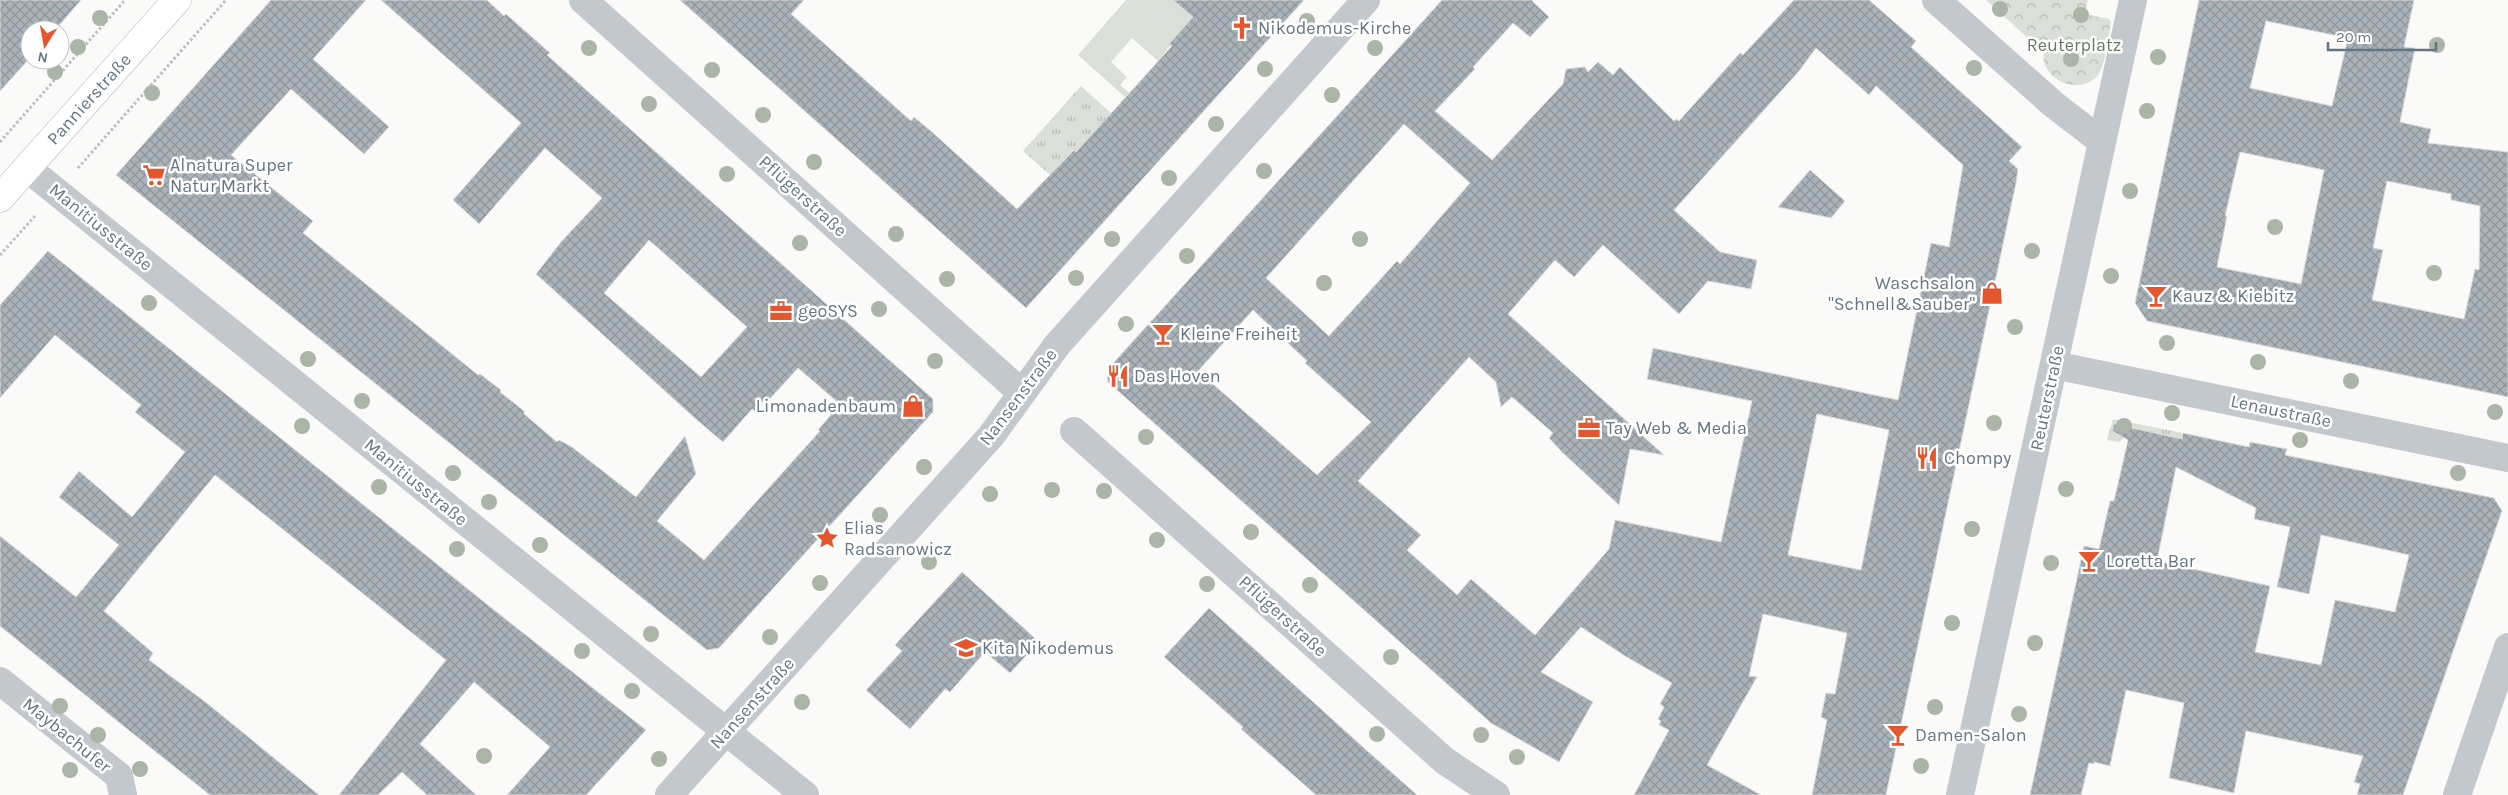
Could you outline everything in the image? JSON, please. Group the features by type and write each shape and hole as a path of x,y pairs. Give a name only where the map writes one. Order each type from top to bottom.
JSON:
{"street":[{"name":"Pannierstraße","path":"0,198 177,0"},
{"name":"Pflügerstraße","path":"583,0 1022,393"},
{"name":"Nansenstraße","path":"670,795 991,436 1056,345 1366,0"},
{"path":"1936,0 2053,104 2101,141"},
{"name":"Reuterstraße","path":"1960,795 2101,141 2134,0"},
{"name":"Manitiusstraße","path":"27,168 804,795"},
{"name":"Lenaustraße","path":"2054,365 2508,458"},
{"name":"Pflügerstraße","path":"1074,431 1177,520 1445,761 1496,795"},
{"path":"2457,795 2508,646"},
{"name":"Maybachufer","path":"0,681 119,776 123,795"}],"path":[{"path":"0,142 125,0"},
{"path":"91,153 226,0"},
{"path":"0,256 23,230"}],"green space":[{"path":"1126,0 1173,0 1193,17 1158,61 1132,38 1111,62 1127,77 1120,85 1129,93 1125,97 1078,55"},
{"name":"Reuterplatz","path":"1986,0 2088,0 2085,14 2109,19 2111,23 2105,57 2098,75 2085,84 2078,85 2056,79 2045,65 2043,52"},
{"path":"1081,86 1111,113 1076,152 1073,150 1050,175 1023,151"},
{"path":"2113,419 2183,433 2182,439 2155,433 2129,434 2119,442 2107,440"}],"building":[{"path":"0,0 81,0 64,20 20,20 20,69 0,91"},
{"path":"271,0 366,0 313,59 389,127 364,154 291,89 231,155 313,221 303,233 478,375 480,374 501,390 500,392 524,411 524,414 557,442 559,440 572,447 636,497 685,436 696,474 657,521 704,560 820,431 818,430 840,404 798,368 766,403 764,400 755,411 752,409 723,442 697,420 536,274 561,242 602,198 545,148 479,224 453,200 521,123 381,0 487,0 504,16 506,14 550,53 547,55 933,399 933,412 719,648 707,650 116,175","holes":["649,240 747,327 701,377 604,293"]},
{"path":"680,0 804,0 791,14 911,121 914,117 932,132 1017,209 1074,150 1076,152 1172,46 1169,44 1193,17 1173,0 1304,0 1026,308"},
{"path":"1442,0 1533,0 1549,17 1530,37 1513,23 1473,67 1475,69 1435,111 1492,160 1563,84 1566,69 1585,67 1588,72 1598,62 1613,75 1620,67 1674,121 1676,119 1679,121 1740,53 1743,55 1794,0 1869,0 1916,41 1911,47 2022,147 2009,161 2018,169 2016,183 1886,795 1812,795 1827,720 1821,717 1826,693 1835,694 1847,633 1763,614 1749,676 1757,677 1707,765 1761,795 1634,795 1669,730 1659,725 1661,721 1658,719 1664,707 1660,704 1672,683 1625,656 1581,627 1541,672 1593,702 1559,762 1491,723 1108,382 1107,370","holes":["1816,48 1869,95 1876,86 1963,165 1949,247 1931,243 1898,400 1653,348 1647,379 1752,401 1721,542 1615,520 1609,549 1535,635 1471,579 1457,595 1407,550 1421,535 1358,481 1469,357 1496,382 1501,407 1512,397 1553,433 1549,438 1619,505 1630,449 1664,455 1508,314 1555,260 1574,277 1603,245 1679,314 1708,281 1751,289 1757,260 1720,252 1674,210 1799,71","1404,124 1470,183 1400,264 1397,261 1329,336 1266,278","1253,310 1307,361 1305,363 1371,422 1317,475 1198,371","1817,414 1889,430 1861,570 1788,555"]},
{"path":"2199,0 2414,0 2404,47 2415,48 2400,122 2431,129 2428,143 2508,152 2508,397 2147,321 2135,303","holes":["2266,21 2348,38 2332,106 2250,88","2240,152 2324,170 2301,284 2217,267 2227,216 2225,216","2387,181 2451,194 2451,200 2480,206 2479,270 2475,269 2464,319 2372,300 2383,250 2373,248"]},
{"path":"1810,170 1845,201 1831,218 1778,207"},
{"path":"48,251 646,730 586,795 507,795 550,747 474,682 420,744 476,795 427,795 402,772 378,795 339,795 446,660 215,475 104,611 153,653 149,660 208,704 319,795 210,795 131,732 0,626 0,536 76,597 119,545 59,497 79,471 132,517 185,452 135,412 141,405 55,335 0,398 0,305"},
{"path":"2114,424 2182,439 2183,433 2249,447 2250,442 2287,449 2285,455 2494,498 2502,511 2403,795 2357,795 2360,784 2354,782 2363,756 2246,731 2234,793 2169,778 2184,703 2126,690 2110,766 2094,762 2094,764 2089,763 2081,795 2030,795 2084,546 2099,549 2110,501 2114,501 2128,440 2112,431","holes":["2176,467 2256,508 2254,519 2290,527 2277,587 2309,594 2321,535 2409,555 2395,612 2335,600 2321,665 2255,652 2270,586 2157,561"]},
{"name":"Kita Nikodemus","path":"962,572 1039,642 1010,673 985,652 950,692 945,689 910,729 866,690 902,651 895,645"},
{"path":"1209,608 1417,795 1316,795 1241,729 1243,727 1164,657"}],"place":[{"name":"Nikodemus-Kirche","path":"1242,28"},
{"name":"Alnatura Super Natur Markt","path":"154,175"},
{"name":"Waschsalon \"Schnell&Sauber\"","path":"1992,293"},
{"name":"Kauz & Kiebitz","path":"2156,296"},
{"name":"geoSYS","path":"781,311"},
{"name":"Kleine Freiheit","path":"1163,334"},
{"name":"Das Hoven","path":"1118,376"},
{"name":"Limonadenbaum","path":"913,406"},
{"name":"Tay Web & Media","path":"1589,428"},
{"name":"Chompy","path":"1927,458"},
{"name":"Elias Radsanowicz","path":"827,538"},
{"name":"Loretta Bar","path":"2089,561"},
{"name":"Kita Nikodemus","path":"966,648"},
{"name":"Damen-Salon","path":"1898,735"}]}
